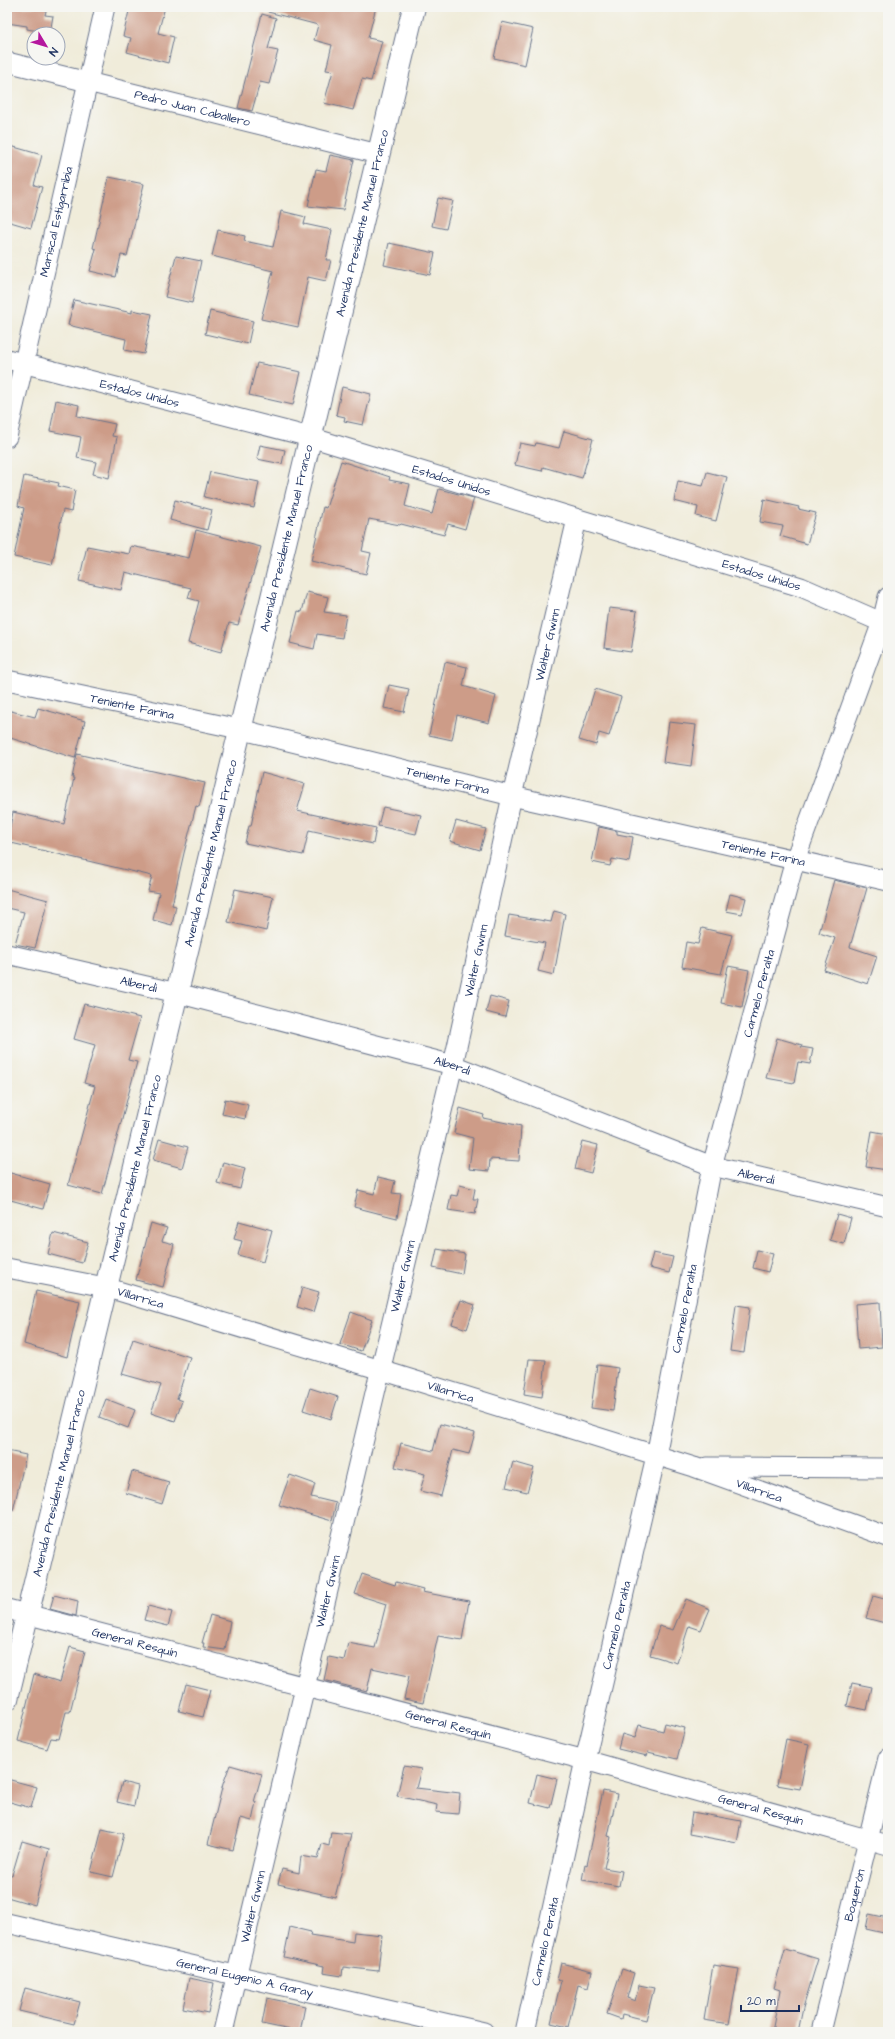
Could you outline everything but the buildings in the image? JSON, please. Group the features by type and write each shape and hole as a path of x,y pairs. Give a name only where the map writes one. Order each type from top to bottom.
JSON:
{"main road":[{"name":"Avenida Presidente Manuel Franco","path":"7,1699 17,1612 105,1287 414,7"}],"street":[{"name":"Mariscal Estigarribia","path":"7,437 16,361 105,7"},
{"name":"Pedro Juan Caballero","path":"7,62 378,154"},
{"name":"Estados Unidos","path":"16,361 310,437 801,587 885,624"},
{"name":"Walter Gwinn","path":"223,2032 453,1065 512,796 577,519"},
{"name":"Carmelo Peralta","path":"525,2032 585,1760 656,1456 712,1166 795,860 885,624 888,597"},
{"name":"Teniente Farina","path":"7,680 239,729 512,796 888,881"},
{"name":"Alberdi","path":"7,954 177,993 453,1065 712,1166 888,1207"},
{"name":"Villarrica","path":"7,1268 105,1287 381,1370 694,1467 888,1537"},
{"path":"694,1467 888,1468"},
{"name":"General Resquín","path":"17,1612 585,1760 868,1840 888,1844"},
{"name":"Boquerón","path":"821,2032 888,1758"},
{"name":"General Eugenio A. Garay","path":"7,1923 484,2032"}]}
